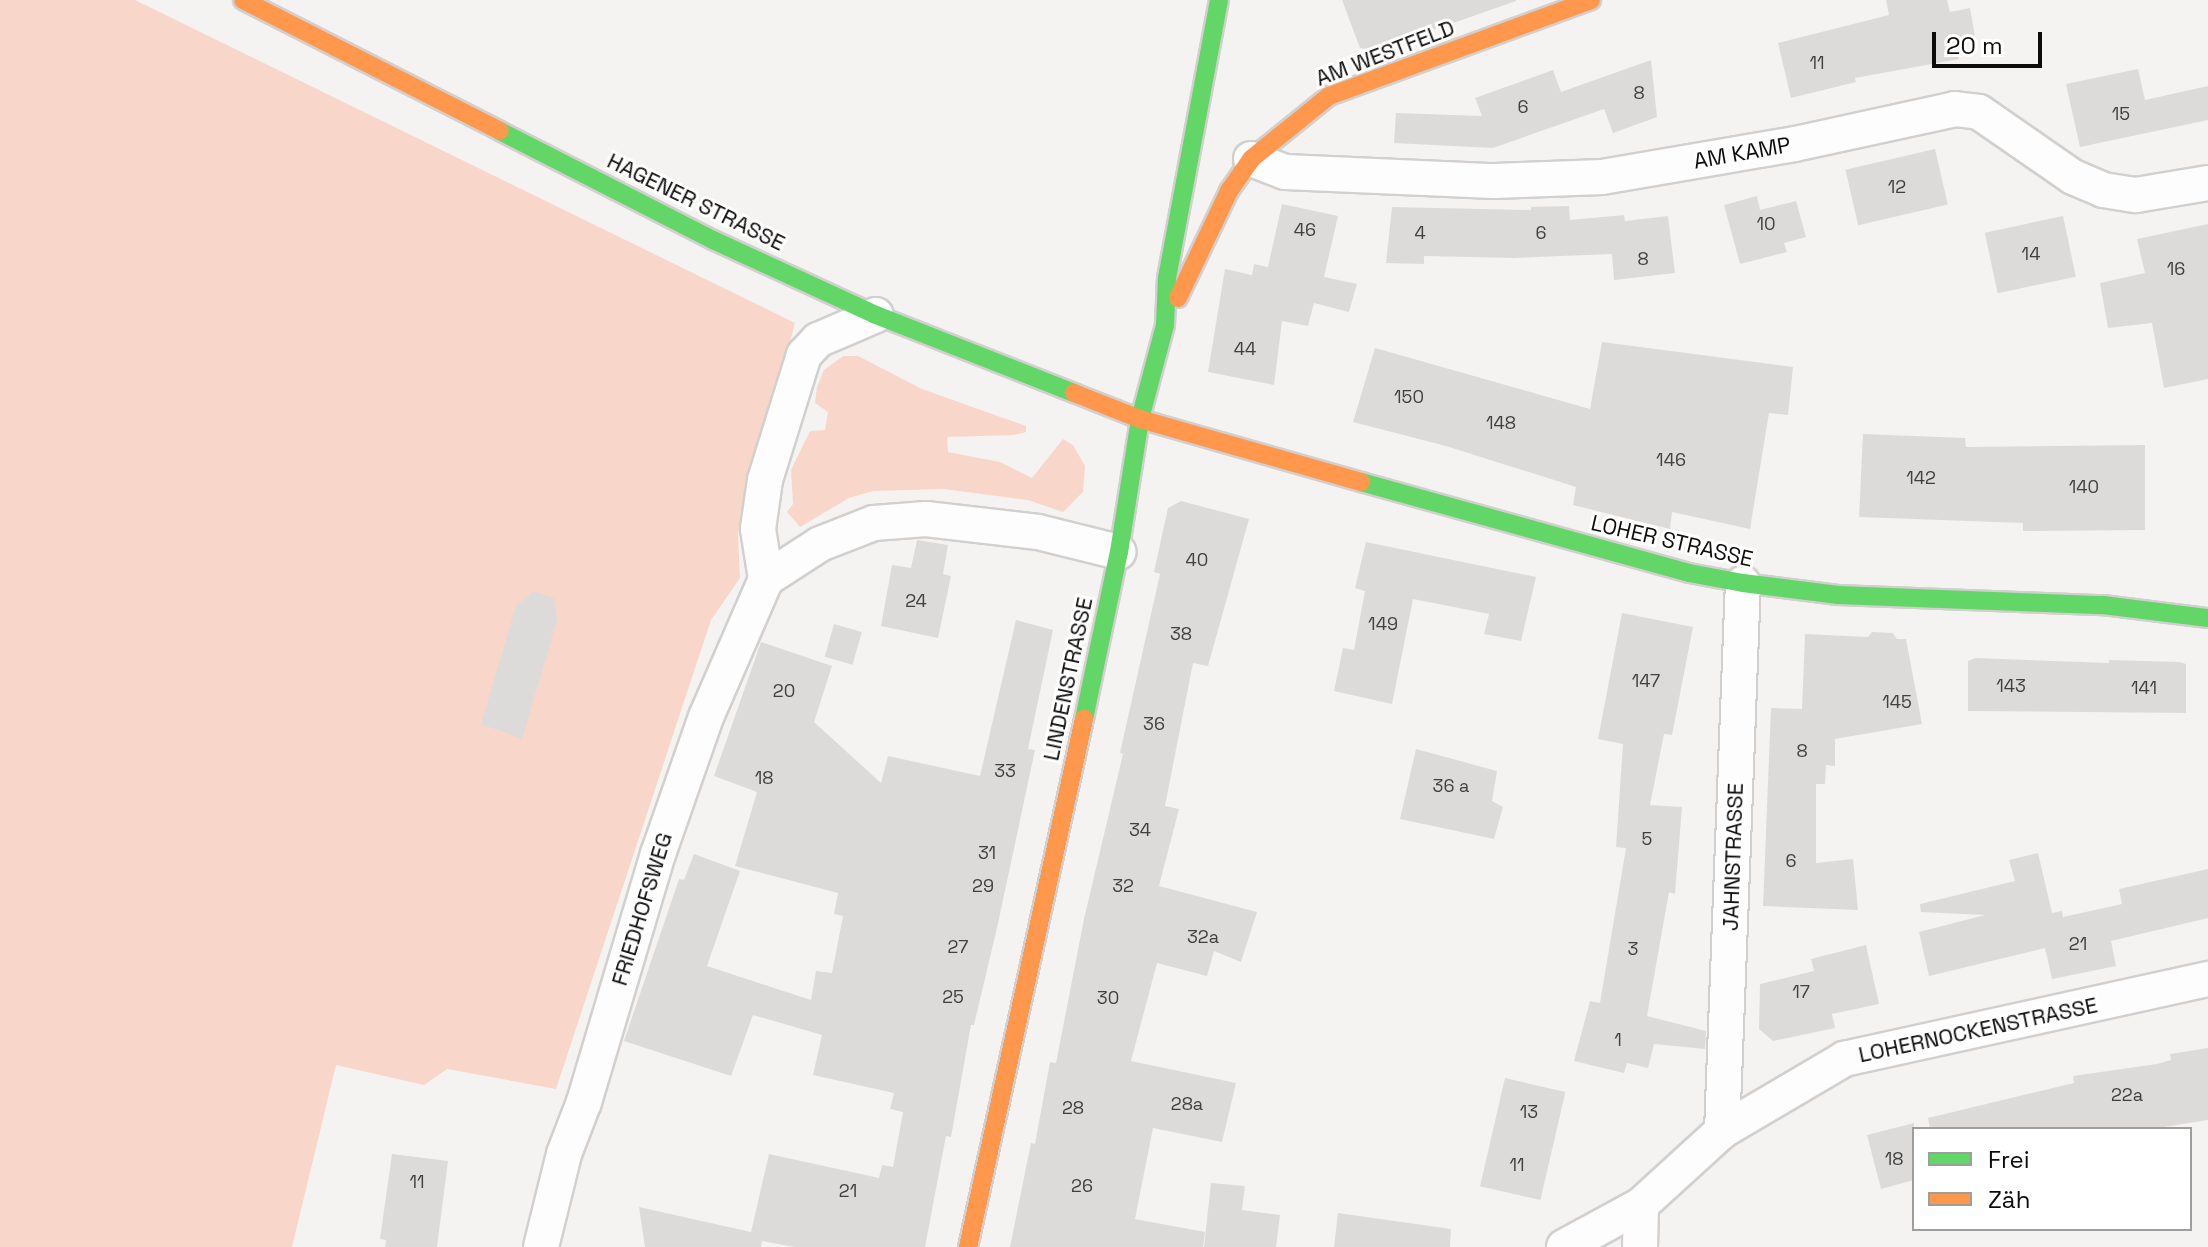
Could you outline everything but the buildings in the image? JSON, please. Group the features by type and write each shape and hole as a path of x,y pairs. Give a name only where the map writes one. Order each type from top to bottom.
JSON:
{"main road":[{"name":"HAGENER STRASSE","path":"243,0 713,240 876,315 1140,419"},
{"name":"LINDENSTRASSE","path":"968,1247 1026,994 1119,552 1140,419 1165,325 1167,278 1219,0"},
{"name":"AM WESTFELD","path":"1165,325 1245,155 1329,96 1591,0"},
{"path":"1196,117 1218,134"},
{"name":"LOHER STRASSE","path":"1140,419 1576,543 1743,583 1838,595 2103,605 2208,618"}],"street":[{"name":"AM KAMP","path":"1245,155 1285,172 1494,181 1602,177 1795,144 1955,109 1979,112 2073,177 2103,190 2136,195 2208,183"},
{"path":"876,315 818,340 804,355 765,480 758,529 766,579 820,544 874,523 940,521 1038,532 1119,552"},
{"name":"FRIEDHOFSWEG","path":"541,1247 564,1154 584,1102 658,854 706,717 766,579"},
{"name":"JAHNSTRASSE","path":"1722,1131 1743,583"},
{"name":"LOHERNOCKENSTRASSE","path":"1564,1247 1641,1205 1722,1131 1844,1059 2208,979"},
{"path":"1640,1247 1641,1205"}],"shaded area":[{"path":"0,0 135,0 795,323 738,534 740,578 711,620 556,1089 447,1069 424,1085 336,1065 292,1247 0,1247"},
{"path":"843,356 858,356 922,389 1026,426 1026,432 1014,435 947,437 948,452 1000,462 1032,478 1063,439 1073,445 1085,466 1083,492 1063,512 1028,500 943,489 873,491 849,498 800,527 787,512 793,504 791,470 810,431 825,430 828,412 815,403 817,387 824,370"}],"traffic: fast":[{"path":"1084,719 1119,552 1140,419 1165,325 1167,278 1219,0"},
{"path":"500,131 713,240 876,315 1074,393"},
{"path":"1361,482 1689,573 1743,583 1838,595 2103,605 2208,618"}],"traffic: slow":[{"path":"243,0 500,131"},
{"path":"1178,298 1229,191 1251,159 1329,96 1591,0"},
{"path":"1074,393 1140,419 1361,482"},
{"path":"968,1247 1084,719"}]}
